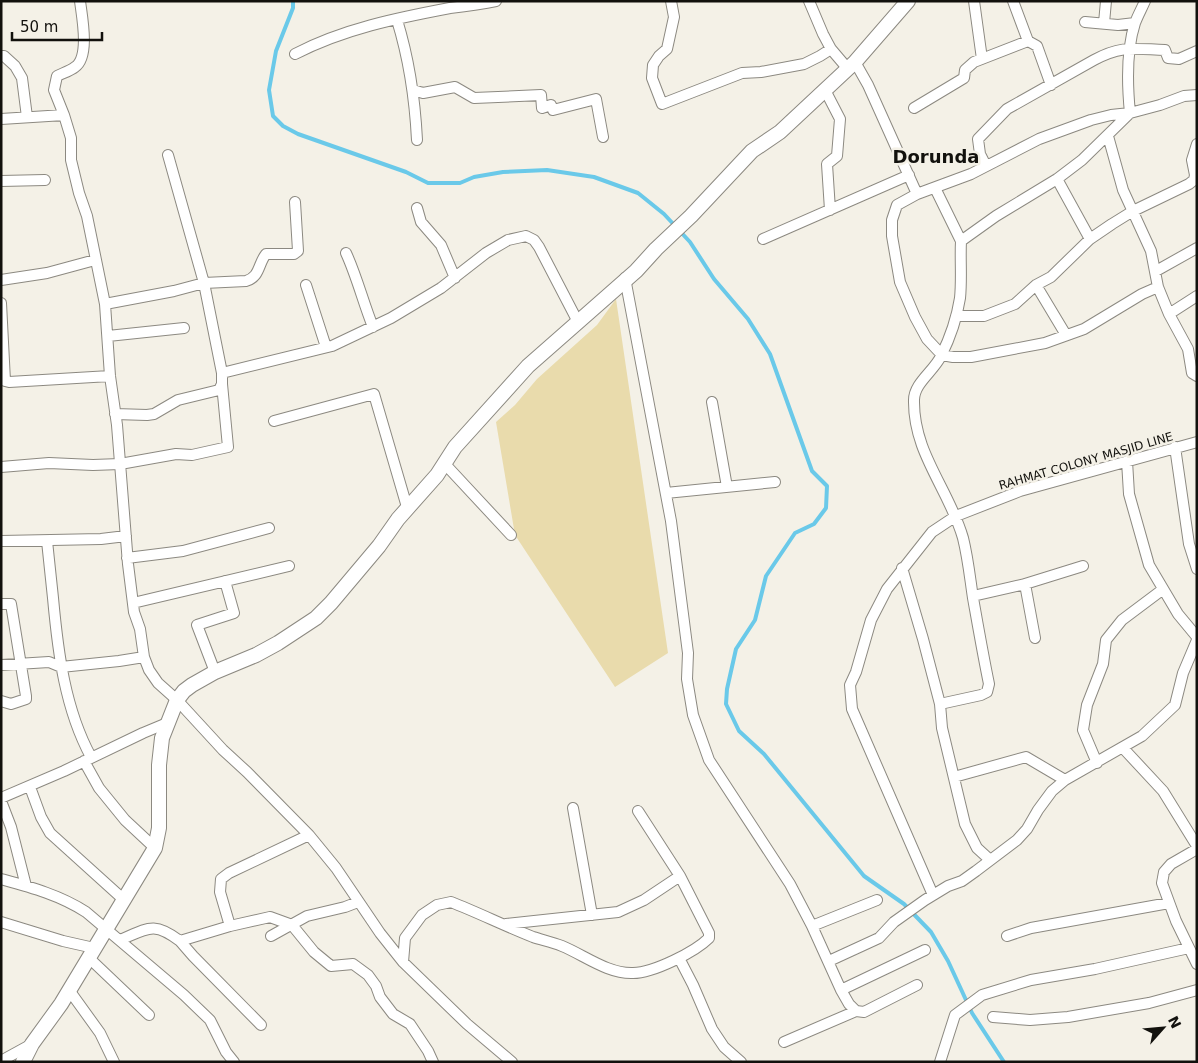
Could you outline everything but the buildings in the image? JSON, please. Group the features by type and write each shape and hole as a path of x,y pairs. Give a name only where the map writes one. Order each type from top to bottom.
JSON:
{"street":[{"path":"80,1 85,35 81,58 77,66 57,76 54,90 71,138 71,160 87,216 105,304 127,558 133,603 140,629 144,657 149,670 158,683 177,700 223,750 309,836 336,868 380,933 403,962 467,1024 512,1062"},
{"path":"295,54 318,42 374,24 496,1"},
{"path":"671,1 674,17 667,49 653,65 652,78 662,104 742,73 761,72 804,64 831,49"},
{"path":"809,1 822,34 831,49 851,65 868,85 917,194"},
{"path":"23,1062 32,1044 61,1004 155,848 159,828 159,765 162,738 177,700 192,685 215,672 256,655 316,618 351,581 380,546 407,507 437,475 455,447 528,366 636,270 692,216 752,151 780,132 826,90 908,1"},
{"path":"974,1 982,59"},
{"path":"1013,1 1028,41 1038,46 1051,85"},
{"path":"1104,23 1106,1"},
{"path":"1130,113 1127,84 1131,48 1135,23 1145,1"},
{"path":"397,20 413,90 417,140"},
{"path":"1085,22 1118,25 1135,23"},
{"path":"914,108 964,78 965,70 974,62 1028,41"},
{"path":"986,166 980,154 978,139 1006,108 1108,53 1121,49 1165,50 1168,58 1179,59 1197,51"},
{"path":"1,56 4,56 16,66 22,78 26,117"},
{"path":"413,90 423,93 455,87 474,98 541,95 542,108 552,106 553,110 596,99 603,137"},
{"path":"826,90 840,119 837,156 827,164 830,210"},
{"path":"1158,287 1142,294 1084,328 1045,343 971,356 953,357 942,355 927,339 900,282 894,250 892,220 897,205 917,194 972,174 1039,139 1091,120 1160,106 1184,96 1197,95"},
{"path":"961,241 996,216 1057,179 1082,160 1130,113"},
{"path":"1,119 64,115"},
{"path":"1108,136 1122,190 1152,251 1158,287 1168,314 1188,348 1195,373"},
{"path":"956,316 984,316 1014,304 1036,285 1051,276 1090,239 1133,211 1189,184 1196,176 1192,160 1197,144"},
{"path":"1,467 49,463 120,464 176,454 192,455 228,447 222,373 204,283 168,155"},
{"path":"763,239 909,176"},
{"path":"1057,179 1090,239"},
{"path":"1,181 45,180"},
{"path":"935,188 961,241 960,297 956,316 942,355 916,389 914,410 917,431 925,455 956,516 968,560 989,684 986,692 981,695 940,704"},
{"path":"105,304 174,291 204,283 253,279 266,254 294,254 298,252 294,202"},
{"path":"417,208 421,222 441,245 455,278"},
{"path":"222,373 326,347 391,318 455,278 486,253 508,240 526,236 534,240 539,247 578,322"},
{"path":"1156,271 1197,248"},
{"path":"346,253 373,326"},
{"path":"1,280 47,273 95,260"},
{"path":"625,278 671,521 688,654 686,679 693,716 709,760 790,884 829,961 841,990 849,1004 856,1011"},
{"path":"306,285 326,347"},
{"path":"1036,285 1066,335"},
{"path":"1168,314 1197,296"},
{"path":"1,303 6,380 9,382 110,376"},
{"path":"108,336 184,328"},
{"path":"116,414 154,414 178,400 219,390 222,384"},
{"path":"274,421 374,394 407,507"},
{"path":"712,402 727,487"},
{"name":"RAHMAT COLONY MASJID LINE","path":"929,898 852,708 850,685 856,672 870,620 887,589 932,532 956,516 1020,491 1197,442"},
{"path":"1175,447 1197,569"},
{"path":"829,961 879,938 894,922 948,886 962,881 1010,846 1028,829 1038,810 1052,791 1066,780 1142,736 1175,705 1183,673 1197,638 1162,590 1149,566 1129,494 1127,461"},
{"path":"444,463 511,535"},
{"path":"666,493 775,482"},
{"path":"127,558 183,551 269,528"},
{"path":"1,541 101,540 126,536"},
{"path":"48,541 61,667 70,706 88,759 104,794 125,820 155,848"},
{"path":"133,603 180,594 224,581 289,566"},
{"path":"973,596 1025,584 1083,566"},
{"path":"902,568 940,704 942,728 965,824 977,848 990,859"},
{"path":"215,672 197,625 234,613 224,581"},
{"path":"1025,584 1035,638"},
{"path":"1096,762 1083,730 1087,705 1103,664 1106,640 1122,620 1162,590"},
{"path":"1,604 11,604 26,699 11,704 1,702"},
{"path":"1,665 49,662 61,667 144,657"},
{"path":"26,886 11,827 1,800 148,730 167,724"},
{"path":"1123,748 1163,791 1197,848 1171,864 1164,872 1162,883 1169,903 1197,964"},
{"path":"954,778 1026,758 1066,780"},
{"path":"30,786 41,818 50,833 123,899"},
{"path":"573,808 592,914"},
{"path":"403,962 405,938 422,915 437,905 451,902 534,937 562,946 612,970 622,972 640,973 679,958 704,943 709,938 709,933 680,876 638,811"},
{"path":"230,926 220,892 221,879 229,873 309,836"},
{"path":"505,924 618,912 632,907 680,876"},
{"path":"1,879 26,886 76,905 106,928 210,1020 226,1052 234,1062"},
{"path":"812,926 877,900"},
{"path":"271,936 307,916 358,902"},
{"path":"1007,936 1031,928 1169,903"},
{"path":"180,941 230,926 270,917 292,925 314,952 331,966 353,964 368,975 376,986 380,997 393,1014 410,1024 433,1062"},
{"path":"1,922 63,941 91,952 149,1015"},
{"path":"120,940 146,929 158,928 166,931 180,941 198,962 261,1025"},
{"path":"940,1062 955,1015 982,995 1031,980 1095,969 1189,948"},
{"path":"841,990 925,950"},
{"path":"679,958 694,985 712,1029 724,1047 741,1062"},
{"path":"784,1042 856,1011 864,1012 918,986"},
{"path":"69,990 100,1033 114,1062"},
{"path":"993,1017 1030,1020 1068,1017 1149,1003 1197,990"},
{"path":"1,1061 32,1044"}],"shaded area":[{"path":"616,299 668,653 615,687 515,535 496,422 515,405 537,379 597,325"}],"waterway":[{"path":"293,1 293,8 276,51 269,90 273,116 283,126 298,134 406,172 428,183 460,183 474,177 503,172 547,170 594,177 638,193 664,214 690,242 714,279 748,319 770,354 812,471 827,486 826,508 814,524 795,533 766,576 755,620 736,649 727,689 726,704 739,731 764,754 864,876 904,904 931,932 948,961 972,1013 1004,1062"}],"district":[{"name":"Dorunda","path":"936,156"}]}
